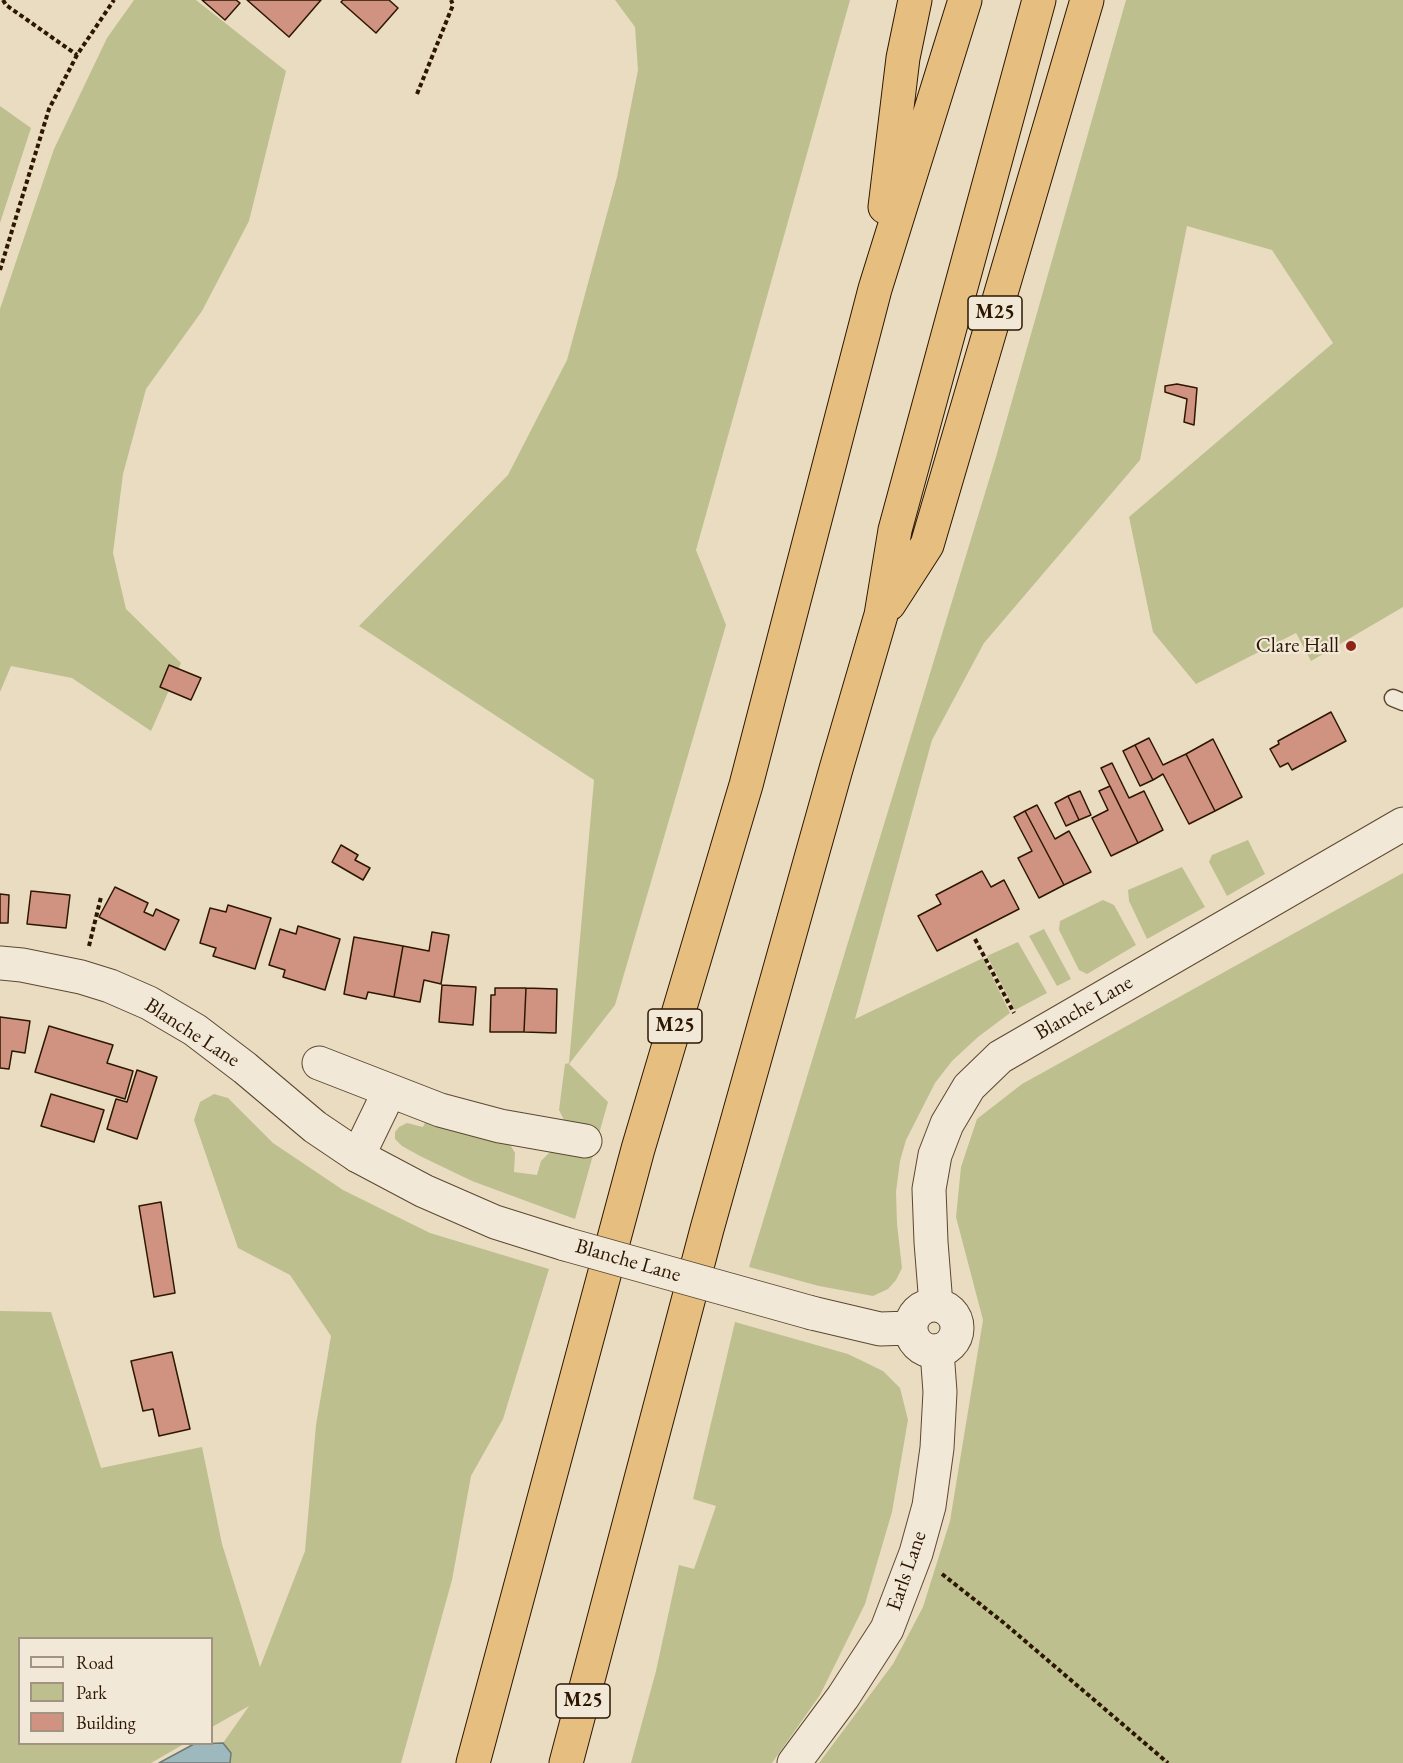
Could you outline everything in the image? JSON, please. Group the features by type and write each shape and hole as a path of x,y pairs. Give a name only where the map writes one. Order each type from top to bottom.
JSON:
{"highway":[{"name":"M25","path":"875,289 903,58 915,0"},
{"name":"M25","path":"473,1763 638,1149 746,785 875,289 965,0"},
{"name":"M25","path":"566,1763 707,1229 881,615 895,530 1039,0"},
{"name":"M25","path":"881,615 927,545 1087,0"}],"street":[{"name":"Blanche Lane","path":"936,1305 929,1189 935,1155 947,1124 969,1087 1000,1057 1028,1040 1403,824"},
{"name":"Blanche Lane","path":"0,963 81,977 110,986 149,1003 195,1030 315,1126 358,1156 424,1191 495,1222 565,1244 812,1313 880,1329 910,1329"},
{"path":"319,1063 440,1110 500,1126 585,1140"},
{"path":"358,1156 390,1092"},
{"path":"929,1305 936,1305 949,1311 956,1324 954,1338 944,1348 937,1351 930,1351 916,1343 910,1329 915,1313 929,1305"},
{"name":"Earls Lane","path":"794,1763 843,1697 887,1629 916,1553 929,1506 937,1448 940,1392 937,1351"}],"path":[{"path":"3,0 77,55"},
{"path":"0,270 49,109 77,55 114,0"},
{"path":"417,94 453,5 451,0"},
{"path":"81,977 101,897"},
{"path":"975,939 1028,1040"},
{"path":"916,1553 1004,1623 1168,1763"}],"green space":[{"path":"134,0 196,0 286,71 249,221 202,311 146,389 123,474 113,553 126,609 181,663 151,731 72,678 11,666 0,692 0,309 54,149 107,38"},
{"path":"615,0 850,0 696,550 726,625 615,1005 569,1064 608,1102 575,1219 472,1181 420,1156 402,1146 395,1139 395,1132 407,1123 423,1127 427,1118 503,1140 511,1146 515,1153 514,1172 537,1175 541,1161 549,1153 560,1149 566,1124 559,1110 565,1064 569,1063 594,780 359,626 508,475 567,360 617,177 638,70 635,27"},
{"path":"1126,0 1403,0 1403,607 1311,661 1296,633 1196,684 1153,632 1129,517 1333,343 1272,250 1187,226 1140,460 984,643 932,740 855,1019 983,958 1010,1013 978,1037 952,1061 935,1083 906,1140 900,1161 896,1192 902,1268 896,1280 888,1289 873,1296 819,1286 749,1267 996,457"},
{"path":"0,106 31,128 0,223"},
{"path":"1248,840 1265,874 1227,896 1209,862 1212,855"},
{"path":"1182,867 1205,907 1147,939 1129,901 1128,890"},
{"path":"1403,873 1403,1763 819,1763 893,1664 923,1607 950,1521 983,1320 956,1217 961,1167 977,1119 1022,1084"},
{"path":"1103,900 1114,905 1136,945 1087,974 1079,970 1059,930 1060,921"},
{"path":"1044,929 1071,979 1057,986 1029,936"},
{"path":"1018,942 1047,993 1015,1010 987,956"},
{"path":"214,1094 228,1098 273,1143 343,1190 430,1233 549,1269 503,1419 471,1476 452,1580 401,1763 230,1763 231,1753 223,1743 249,1706 213,1726 213,1637 18,1637 18,1745 182,1745 151,1763 0,1763 0,1311 51,1312 101,1468 202,1447 222,1544 260,1667 305,1551 316,1425 331,1336 290,1275 238,1248 194,1120 200,1102"},
{"path":"735,1322 848,1354 883,1371 900,1388 908,1420 892,1512 865,1604 820,1695 772,1763 631,1763 656,1671 679,1565 694,1569 716,1506 693,1499"}],"water":[{"path":"223,1743 231,1753 230,1763 159,1763 192,1745"}],"building":[{"path":"202,0 236,0 240,3 225,20"},
{"path":"247,0 321,0 289,37"},
{"path":"343,0 389,0 398,8 376,33 341,2"},
{"path":"1177,384 1197,388 1194,425 1184,422 1187,399 1165,392 1165,386"},
{"path":"169,665 201,678 191,700 160,687"},
{"path":"1331,712 1346,741 1292,770 1288,763 1280,767 1270,749 1279,744 1278,741"},
{"path":"1149,738 1163,765 1186,754 1215,811 1189,824 1163,774 1153,780 1135,745"},
{"path":"1213,739 1242,797 1215,811 1186,754"},
{"path":"1135,745 1153,780 1140,786 1123,751"},
{"path":"1112,763 1129,798 1144,791 1163,830 1138,843 1101,768"},
{"path":"1110,786 1138,843 1111,856 1092,818 1108,810 1099,791"},
{"path":"1080,791 1091,815 1079,820 1068,796"},
{"path":"1068,796 1079,820 1066,826 1055,803"},
{"path":"1037,805 1055,839 1069,831 1091,872 1064,885 1025,811"},
{"path":"1025,811 1064,885 1039,898 1018,858 1032,851 1014,817"},
{"path":"341,845 358,855 355,860 370,868 363,880 332,862"},
{"path":"982,871 991,887 1004,880 1019,909 937,951 918,916 941,904 936,895"},
{"path":"115,887 148,903 144,912 153,916 156,909 179,920 165,950 99,917"},
{"path":"31,891 70,895 66,928 27,924"},
{"path":"0,894 9,895 8,923 0,923"},
{"path":"228,905 271,918 255,969 213,956 216,948 200,943 210,908 226,912"},
{"path":"298,926 340,939 325,990 283,977 285,970 269,965 280,929 296,934"},
{"path":"432,932 449,935 441,984 424,980 420,1002 394,997 403,946 429,951"},
{"path":"354,937 403,946 394,997 368,992 366,999 344,994"},
{"path":"442,985 476,987 473,1025 439,1022"},
{"path":"495,988 526,988 524,1032 490,1032 491,995 495,995"},
{"path":"526,988 557,989 556,1033 524,1032"},
{"path":"0,1017 30,1021 25,1053 12,1051 9,1069 0,1068"},
{"path":"49,1026 113,1045 107,1063 133,1071 125,1099 35,1072"},
{"path":"137,1070 157,1077 137,1139 107,1129 116,1099 127,1102"},
{"path":"51,1094 104,1110 94,1142 41,1126"},
{"path":"161,1202 175,1293 154,1297 139,1206"},
{"path":"172,1352 190,1429 159,1436 153,1409 143,1411 131,1361"}],"place":[{"name":"Clare Hall","path":"1351,646"}]}
